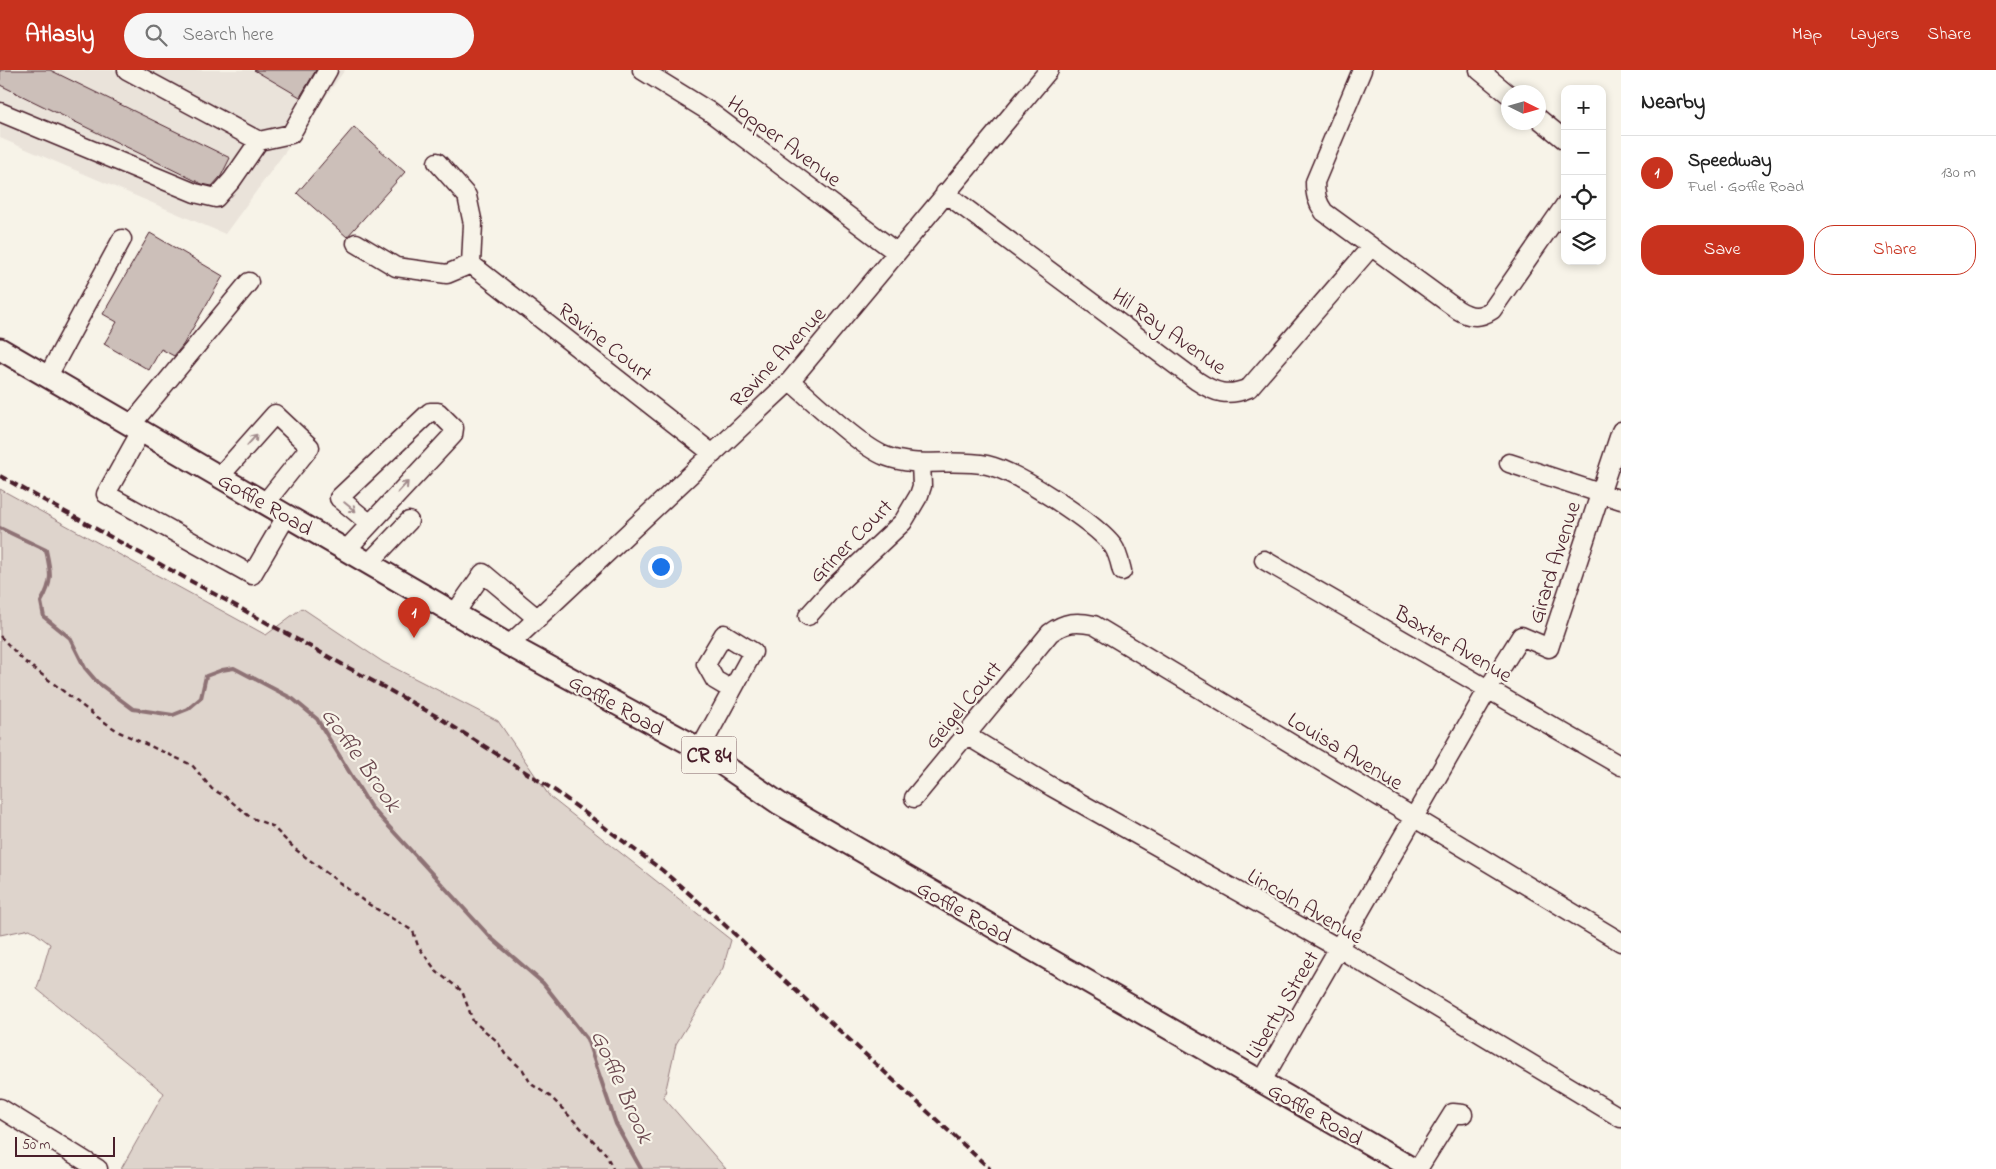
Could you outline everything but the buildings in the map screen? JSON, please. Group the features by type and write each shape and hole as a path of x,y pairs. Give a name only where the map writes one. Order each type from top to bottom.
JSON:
{"main road":[{"name":"Goffle Road","path":"0,349 454,613 700,749 780,804 1414,1169"}],"street":[{"path":"127,70 260,141 291,134 328,70"},
{"name":"Hopper Avenue","path":"642,70 710,112 896,252"},
{"name":"Ravine Avenue","path":"510,645 790,381 1049,70"},
{"path":"1362,70 1315,182 1318,204 1324,212 1466,315 1484,315 1492,310 1561,210"},
{"path":"1479,70 1501,88"},
{"path":"0,112 195,193 216,198 232,180 260,141"},
{"path":"1546,125 1561,137"},
{"path":"356,243 396,267 447,274 472,264 473,224 467,196 437,162"},
{"name":"Hil Ray Avenue","path":"945,193 1197,381 1210,390 1224,394 1236,393 1249,388 1371,247"},
{"path":"48,376 122,239"},
{"name":"Ravine Court","path":"472,264 713,454"},
{"path":"249,282 136,428 106,494 252,575 287,515"},
{"path":"790,381 867,445 883,455 899,461 986,465 1023,479 1096,530 1114,547 1122,571"},
{"path":"346,550 452,435 454,428 438,412 430,412 338,498 369,523"},
{"path":"220,476 275,414 310,447 265,502"},
{"name":"Girard Avenue","path":"1488,689 1521,636 1549,648 1621,431"},
{"name":"Griner Court","path":"808,616 834,588 903,522 919,495 922,486 921,463"},
{"path":"1509,463 1621,500"},
{"path":"369,563 409,521"},
{"name":"Baxter Avenue","path":"1264,560 1621,766"},
{"path":"454,613 482,573 538,619"},
{"name":"Louisa Avenue","path":"1045,639 1059,626 1070,623 1082,622 1094,626 1621,942"},
{"name":"Geigel Court","path":"914,798 1045,639"},
{"name":"Liberty Street","path":"1262,1081 1340,949 1488,689"},
{"path":"700,749 732,690"},
{"name":"Lincoln Avenue","path":"966,735 1052,787 1340,949 1621,1118"},
{"path":"0,1108 98,1169"},
{"path":"1418,1169 1453,1113 1463,1114"}],"path":[{"path":"0,636 23,660 93,714 119,732 192,765 212,789 226,797 250,818 272,826 295,849 365,902 413,931 418,946 437,972 462,991 473,1021 497,1041 505,1054 523,1070 532,1084 551,1097 606,1154 613,1169"}],"shaded area":[{"path":"0,70 345,70 225,234 0,138"},
{"path":"0,489 266,635 302,608 383,662 498,721 550,797 731,940 723,968 676,1044 664,1098 726,1169 121,1169 164,1093 37,989 50,944 30,929 0,935"}],"waterway":[{"name":"Goffle Brook","path":"0,528 46,550 50,577 48,588 41,602 44,617 70,638 85,668 97,682 133,709 173,715 188,709 201,698 206,676 234,668 293,699 317,719 370,806 491,938 543,983 587,1039 616,1124 641,1169"}],"railway":[{"path":"0,476 438,717 557,792 662,870 715,916 990,1169"}],"place":[{"name":"Speedway","path":"414,638"}]}
